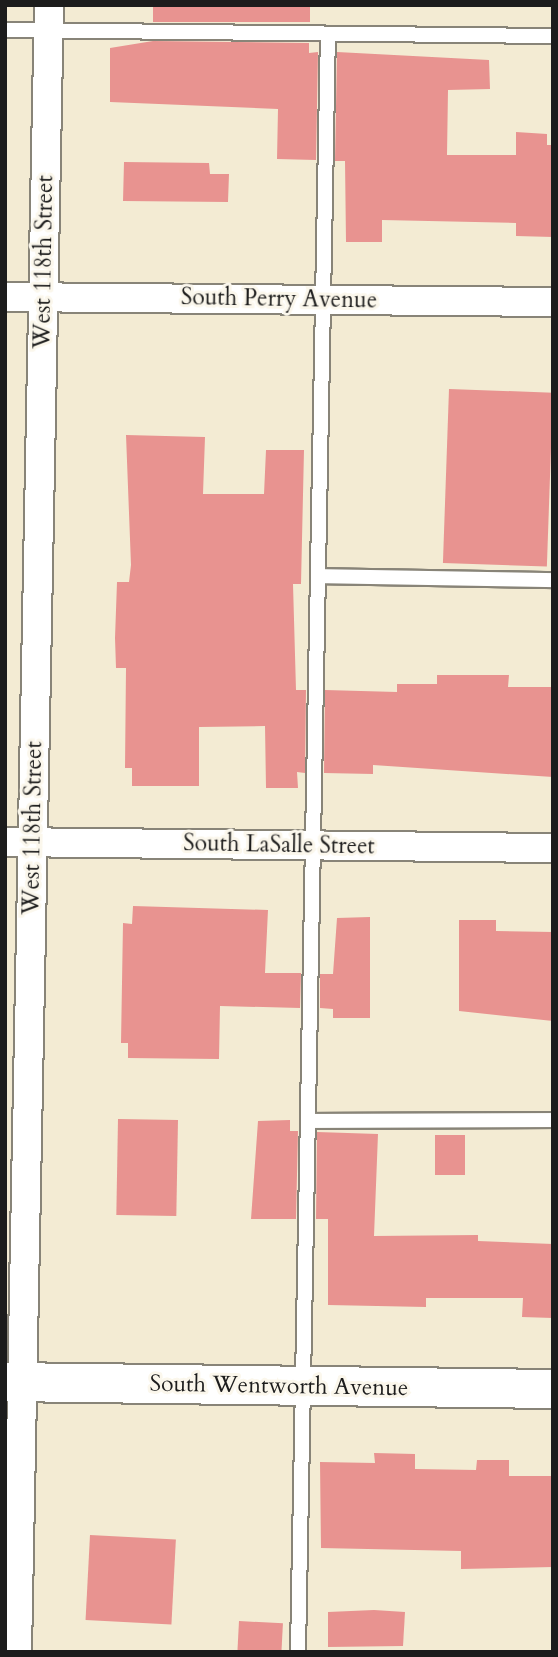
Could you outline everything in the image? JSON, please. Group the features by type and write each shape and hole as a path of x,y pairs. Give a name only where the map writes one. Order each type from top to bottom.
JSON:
{"street":[{"name":"West 118th Street","path":"17,1652 14,1382 19,842 43,297 49,18"},
{"name":"South Perry Avenue","path":"5,297 553,302"},
{"name":"South LaSalle Street","path":"19,842 553,848"},
{"name":"South Wentworth Avenue","path":"14,1382 553,1389"}],"lane":[{"path":"5,30 49,18 328,34 553,37"},
{"path":"298,1652 328,34"},
{"path":"318,576 553,580"},
{"path":"308,1121 553,1120"}],"building":[{"path":"153,5 310,5 310,22 153,22"},
{"path":"153,41 309,43 309,53 318,52 316,160 277,159 278,109 110,102 110,48"},
{"path":"337,52 489,60 490,89 448,90 447,155 516,155 516,132 547,134 547,145 553,145 553,237 516,236 516,223 382,220 382,242 346,242 345,161 335,161"},
{"path":"124,162 209,163 210,174 229,174 228,202 123,201"},
{"path":"449,389 553,393 547,567 443,563"},
{"path":"126,435 205,437 203,494 264,494 266,450 304,450 301,584 293,584 296,690 306,690 305,773 297,772 298,788 266,788 265,726 199,727 199,786 132,786 132,768 125,768 126,668 116,668 115,638 117,582 129,582 131,565"},
{"path":"437,675 509,675 508,687 553,687 553,777 373,765 373,774 324,773 325,690 397,692 397,684 437,684"},
{"path":"133,906 268,910 265,973 301,973 300,1008 220,1006 219,1059 128,1058 128,1043 121,1043 123,923 132,924"},
{"path":"370,917 370,1018 333,1018 333,1009 320,1008 320,974 333,974 337,918"},
{"path":"459,920 496,920 496,931 553,932 553,1021 459,1011"},
{"path":"118,1119 178,1120 176,1216 116,1215"},
{"path":"290,1120 290,1131 298,1131 296,1219 251,1219 258,1121"},
{"path":"317,1132 378,1134 374,1236 478,1235 478,1241 553,1244 553,1318 522,1317 523,1298 426,1298 426,1307 328,1305 328,1219 316,1219"},
{"path":"435,1135 465,1135 465,1175 435,1175"},
{"path":"374,1453 415,1454 415,1469 476,1470 477,1460 509,1460 509,1476 553,1476 553,1567 461,1569 461,1551 321,1548 320,1462 375,1463"},
{"path":"90,1535 176,1540 171,1624 86,1620"},
{"path":"328,1612 405,1612 403,1646 328,1647"},
{"path":"239,1621 283,1623 281,1652 237,1652"}]}
